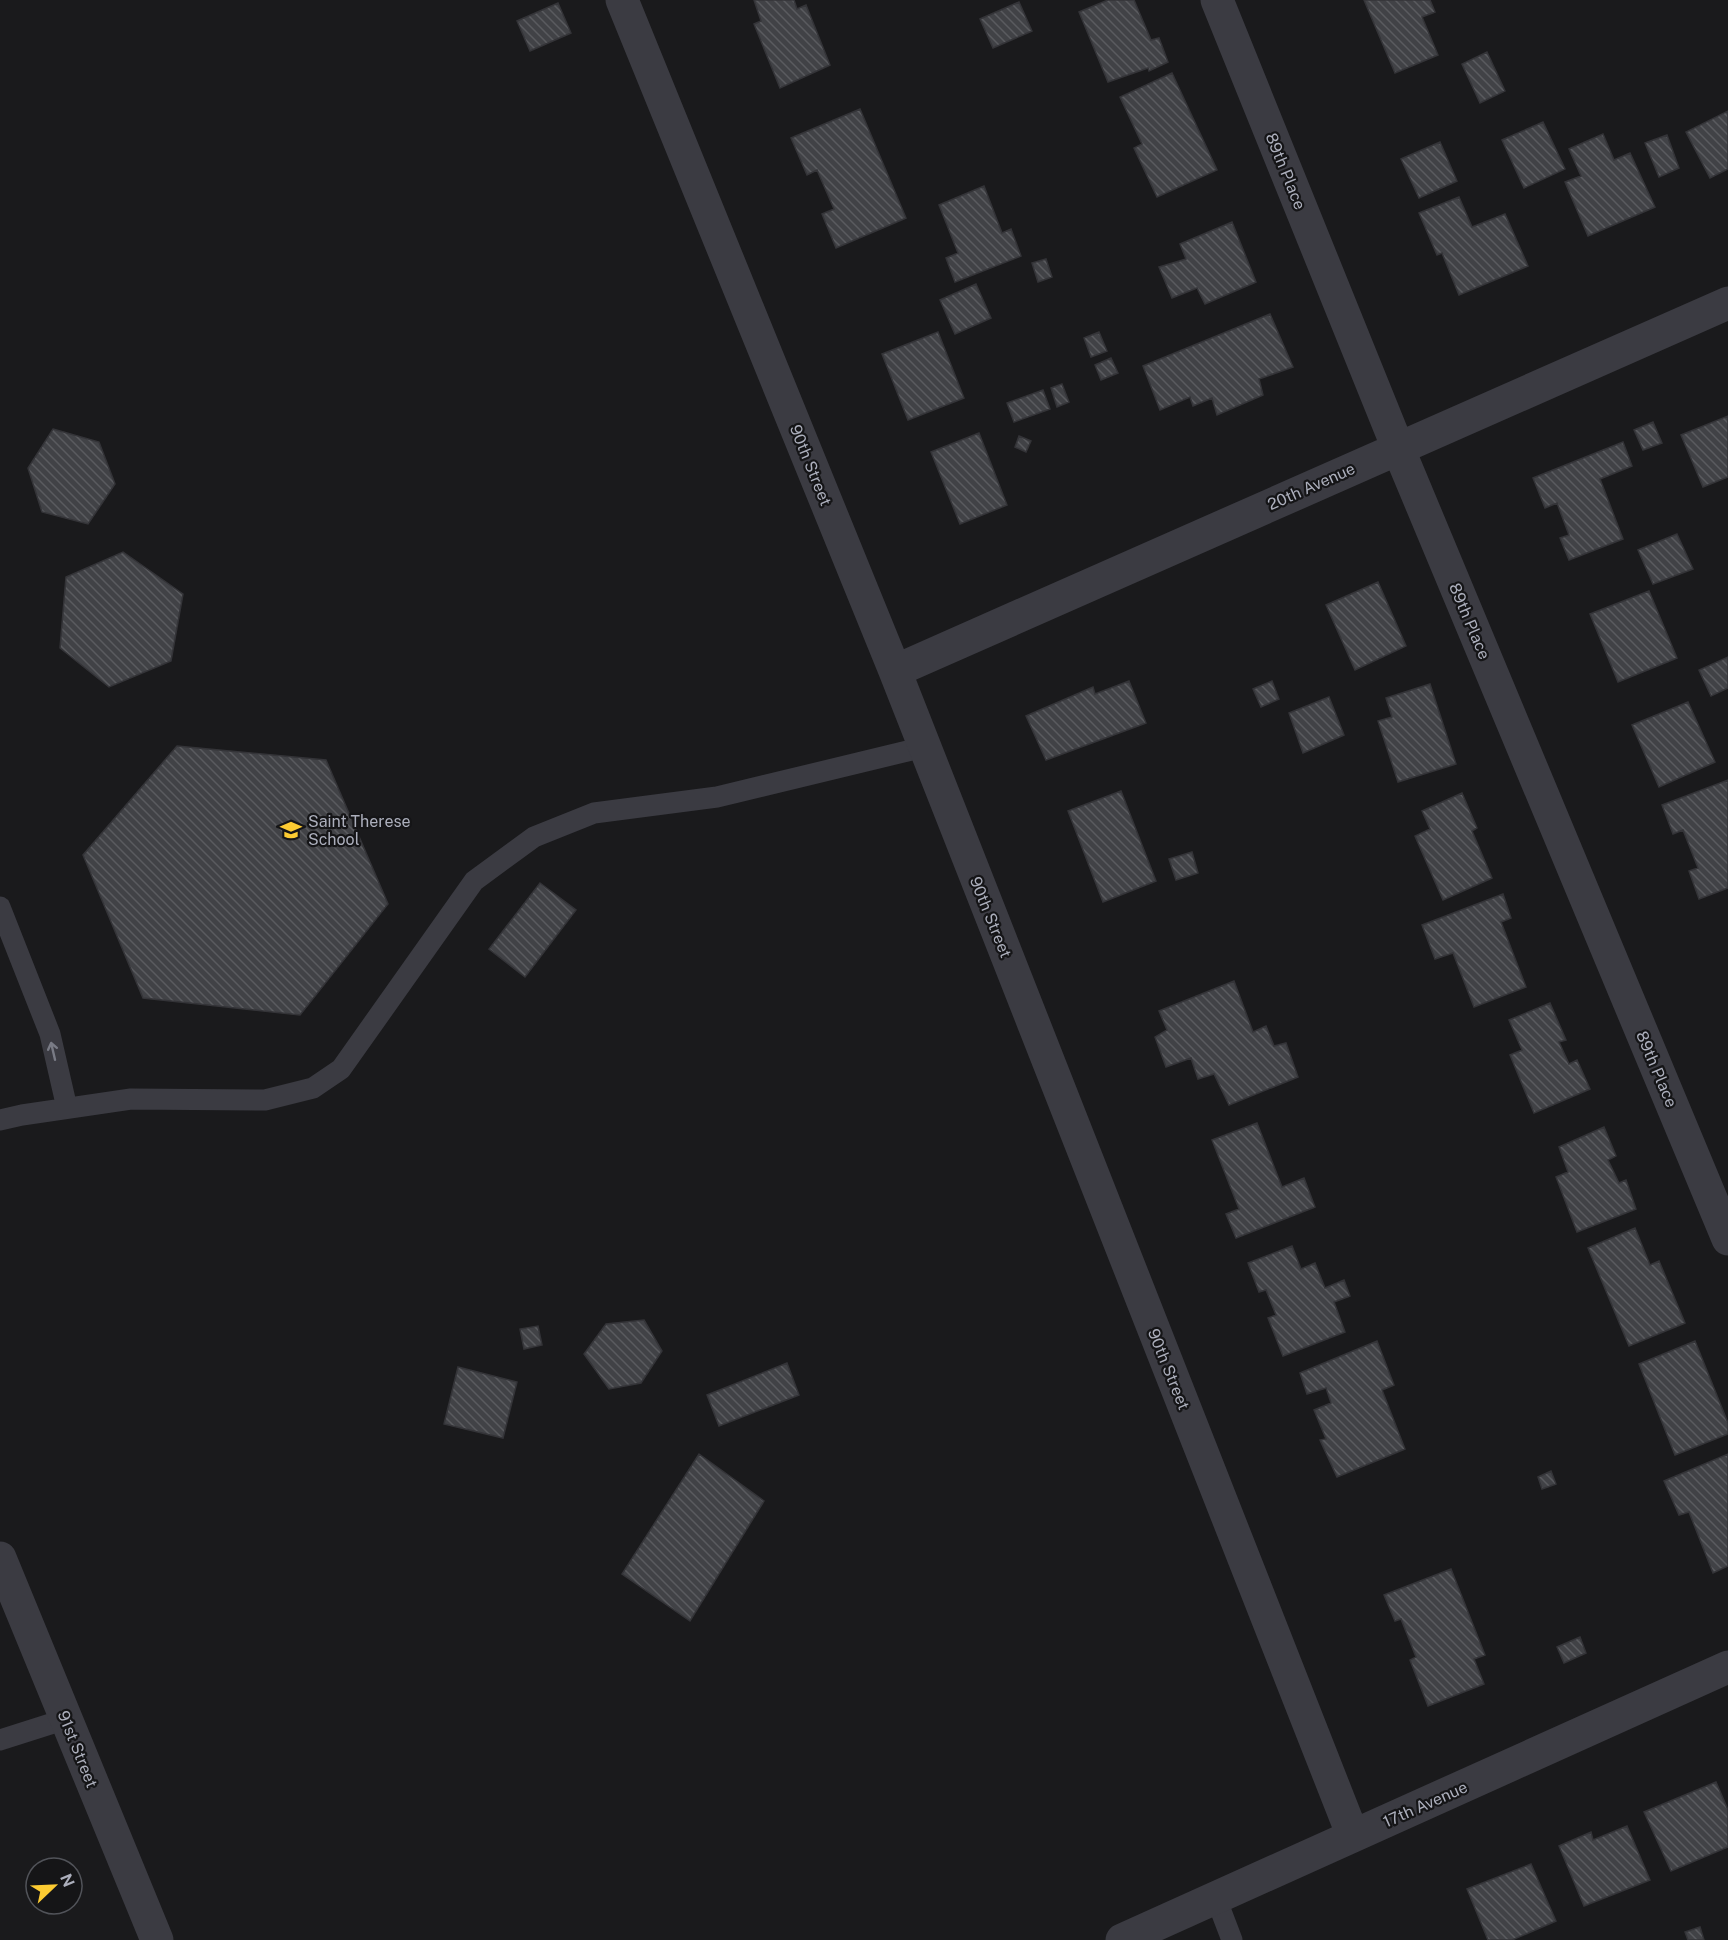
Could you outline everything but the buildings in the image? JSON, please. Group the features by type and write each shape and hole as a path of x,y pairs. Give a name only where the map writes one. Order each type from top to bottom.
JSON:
{"street":[{"name":"90th Street","path":"622,0 895,671 1353,1836"},
{"name":"89th Place","path":"1217,0 1398,448 1728,1239"},
{"name":"20th Avenue","path":"895,671 1728,303"},
{"name":"91st Street","path":"0,1558 157,1940"},
{"name":"17th Avenue","path":"1122,1940 1728,1667"}],"lane":[{"path":"0,1120 131,1099 265,1100 313,1088 340,1069 474,881 534,837 594,813 717,797 924,747"},
{"path":"0,907 50,1034 67,1108"},
{"path":"0,1740 66,1719"},
{"path":"1216,1898 1232,1940"}],"place":[{"name":"Saint Therese School","path":"291,830"}]}
